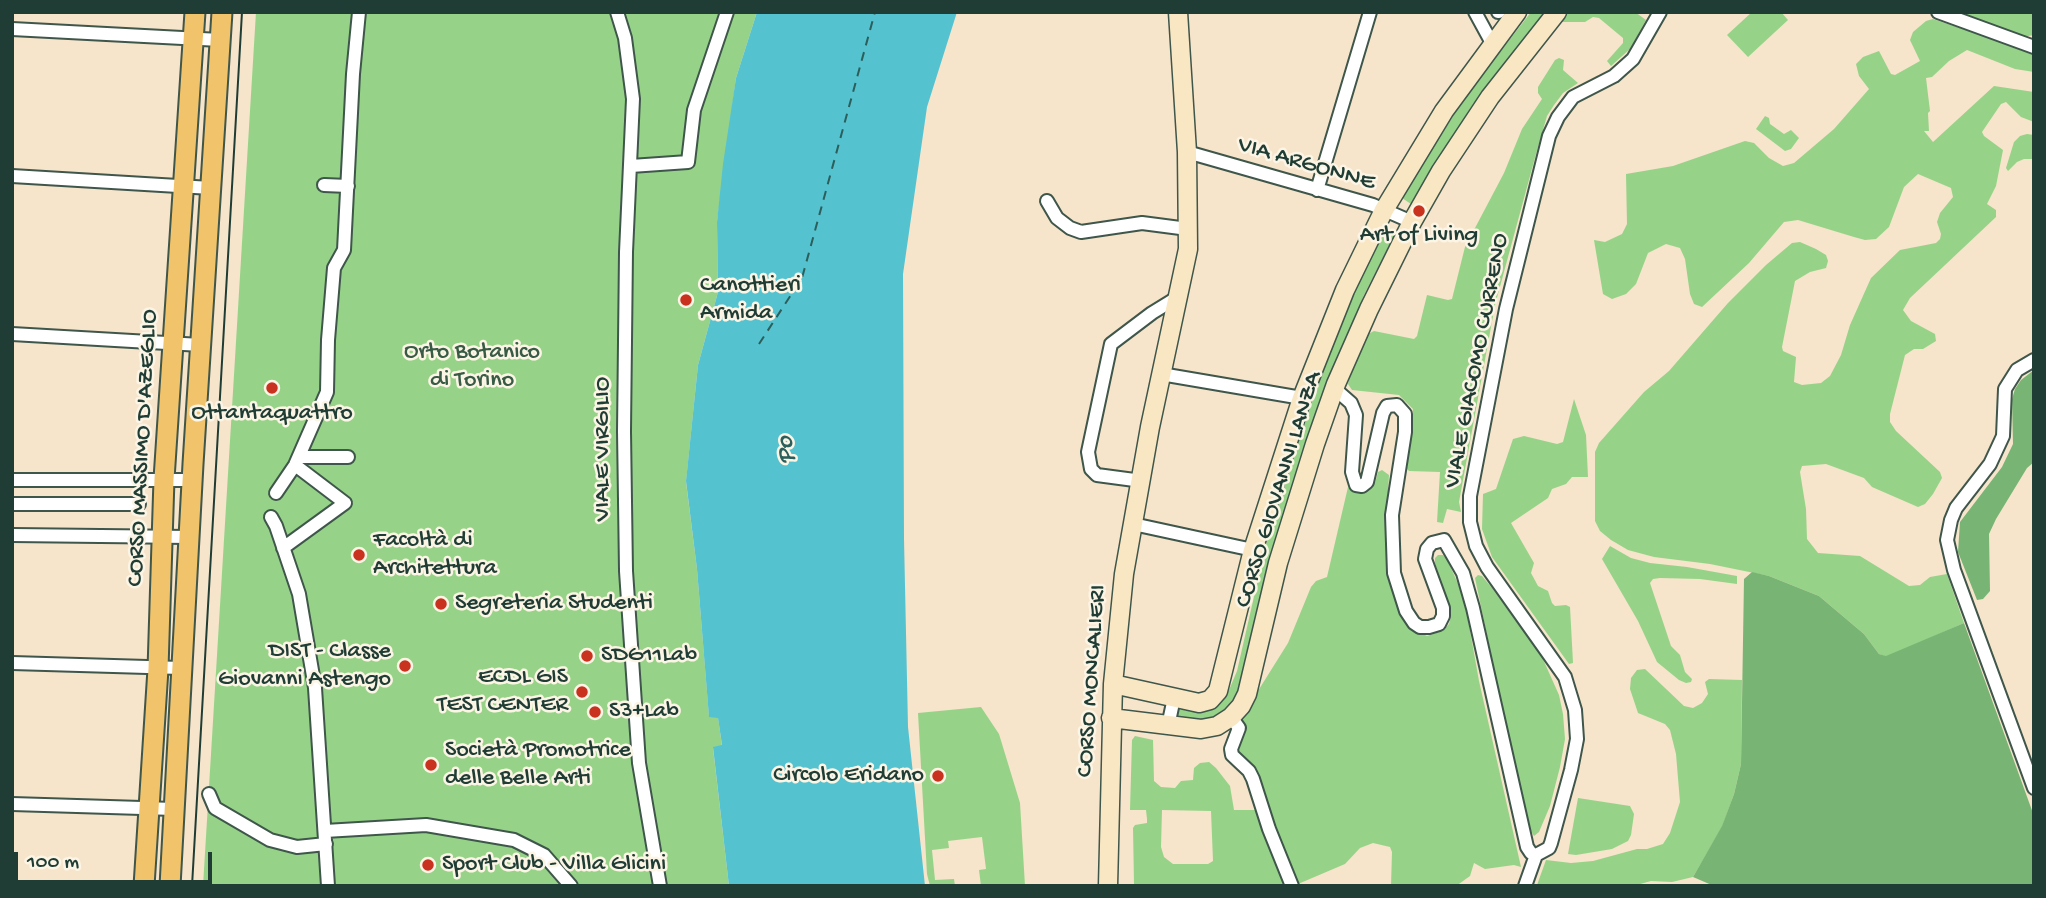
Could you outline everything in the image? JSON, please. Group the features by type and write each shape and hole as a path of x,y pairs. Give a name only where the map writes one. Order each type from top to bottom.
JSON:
{"main road":[{"name":"CORSO MASSIMO D'AZEGLIO","path":"145,886 158,668 164,479 195,12"},
{"name":"CORSO MASSIMO D'AZEGLIO","path":"170,886 192,480 222,12"}],"street":[{"path":"276,493 297,461 327,391 334,268 344,250 359,12"},
{"name":"VIALE VIRGILIO","path":"617,12 625,38 633,99 625,278 626,571 639,763 660,886"},
{"path":"631,166 687,168 695,110 727,12"},
{"name":"CORSO MONCALIERI","path":"1108,886 1111,718 1124,574 1161,374 1188,249 1178,12"},
{"path":"1317,190 1370,12"},
{"path":"1475,12 1493,44"},
{"name":"CORSO GIOVANNI LANZA","path":"1113,684 1199,703 1210,699 1218,691 1253,550 1302,398 1345,290 1384,210 1444,111 1517,12"},
{"name":"CORSO GIOVANNI LANZA","path":"1231,717 1247,694 1278,563 1314,444 1369,309 1412,222 1441,171 1490,97 1557,12"},
{"name":"VIALE GIACOMO CURRENO","path":"1525,886 1536,855 1551,844 1577,739 1574,710 1565,677 1487,567 1476,546 1470,522 1470,496 1506,309 1549,136 1558,117 1573,97 1614,76 1633,59 1660,12"},
{"path":"1938,12 2034,47"},
{"path":"12,29 220,40"},
{"name":"VIA ARGONNE","path":"1186,152 1384,210 1412,222"},
{"path":"12,176 211,188"},
{"path":"324,185 348,186"},
{"path":"1047,201 1057,218 1070,228 1082,232 1142,223 1188,229"},
{"path":"1142,481 1097,475 1091,469 1088,452 1111,344 1178,297"},
{"path":"12,334 201,345"},
{"path":"2034,360 2017,370 2005,389 2003,436 1990,464 1956,508 1947,540 1954,570 2034,789"},
{"path":"1161,374 1302,398"},
{"path":"1335,389 1351,403 1356,415 1352,472 1356,485 1362,486 1367,482 1383,412 1387,406 1397,405 1405,414 1405,432 1392,515 1394,573 1406,611 1414,623 1429,628 1439,624 1443,608 1425,559 1427,549 1432,543 1444,540 1455,557 1463,573 1473,608 1527,847 1536,855"},
{"path":"297,461 348,457"},
{"path":"283,547 349,503 297,461"},
{"path":"12,480 192,480"},
{"path":"12,505 139,504"},
{"path":"271,517 299,594 315,688 328,886"},
{"path":"1133,524 1253,550"},
{"path":"12,536 189,537"},
{"path":"12,663 181,668"},
{"path":"1168,726 1174,698"},
{"path":"1111,718 1201,730 1217,726 1231,717 1239,728 1231,749 1232,755 1249,771 1253,779 1292,886"},
{"path":"209,794 215,808 270,839 297,847 326,838 426,825 514,840 544,855 571,886"},
{"path":"12,804 174,809"}],"green space":[{"name":"Orto Botanico di Torino","path":"256,12 757,12 736,78 717,222 718,292 698,365 686,482 697,569 709,716 718,717 722,746 713,748 729,886 203,886"},
{"path":"1531,12 1545,12 1471,107 1411,204 1402,198 1463,100"},
{"path":"1566,12 1635,12 1646,20 1630,49 1611,66 1607,61 1623,43 1623,38 1599,18 1593,17 1585,22 1559,20"},
{"path":"1752,12 1781,12 1788,20 1748,57 1727,35"},
{"path":"1955,12 2034,12 2034,35 2023,37"},
{"path":"1933,19 2034,53 2034,72 2015,69 1967,50 1949,61 1932,77 1926,78 1930,111 1929,131 1924,131 1933,142 1994,86 2034,92 2034,122 2021,117 2006,102 2001,104 1982,132 2003,150 1996,186 1987,204 1996,210 1996,217 1910,298 1903,310 1911,321 1935,334 1936,341 1905,355 1890,422 1896,431 1940,472 1942,478 1933,494 1925,504 1918,507 1872,487 1864,478 1826,464 1802,466 1800,472 1806,509 1807,539 1818,553 1860,556 1909,586 1920,585 1930,577 1947,574 1964,623 1887,657 1879,654 1864,634 1819,596 1769,576 1710,564 1654,557 1628,550 1611,540 1600,531 1595,521 1595,452 1599,443 1644,392 1669,371 1728,303 1792,243 1800,242 1816,249 1826,255 1828,261 1826,268 1810,272 1795,281 1782,347 1783,351 1796,357 1794,382 1802,385 1821,383 1830,376 1841,355 1850,325 1871,278 1900,250 1936,243 1940,239 1937,222 1940,213 1953,197 1951,188 1918,174 1904,187 1889,227 1876,239 1865,240 1798,220 1784,222 1749,263 1702,307 1694,304 1690,294 1685,259 1680,248 1666,244 1648,253 1636,284 1626,294 1612,299 1603,294 1594,240 1605,242 1622,234 1627,224 1626,174 1673,166 1745,141 1754,143 1769,158 1783,166 1794,163 1834,129 1869,89 1859,76 1856,64 1863,57 1879,51 1891,74 1895,75 1920,61 1910,40 1913,32 1926,21"},
{"path":"1559,58 1564,60 1563,70 1578,83 1563,93 1547,116 1536,154 1495,305 1459,502 1461,512 1447,509 1443,523 1437,522 1440,472 1407,469 1413,409 1399,395 1352,390 1348,384 1349,379 1366,335 1374,331 1414,339 1427,295 1452,299 1465,247 1504,173 1522,129 1542,99 1538,87"},
{"path":"1765,116 1769,118 1770,124 1784,134 1791,130 1799,138 1791,149 1785,151 1756,129"},
{"path":"2027,134 2034,135 2034,159 2017,162 2008,171 2006,168 2014,142"},
{"path":"1386,228 1397,230 1364,295 1335,363 1281,522 1238,695 1230,707 1208,720 1197,722 1176,718 1178,709 1194,712 1214,708 1229,690 1237,671 1272,518 1298,435 1354,292"},
{"path":"2034,370 2034,462 2027,468 1989,534 1990,591 1983,599 1977,600 1958,552 1960,522 2002,467 2013,444 2012,399 2015,389 2021,380"},
{"path":"1574,399 1586,435 1588,477 1572,477 1566,484 1552,489 1548,498 1511,523 1534,563 1531,573 1538,586 1548,591 1555,606 1570,607 1573,663 1569,664 1492,557 1482,529 1483,494 1496,489 1513,439 1524,436 1557,444 1563,442"},
{"path":"1382,470 1389,475 1386,526 1388,574 1400,614 1408,627 1427,636 1442,631 1449,624 1451,616 1435,563 1438,555 1447,559 1459,586 1521,867 1514,865 1485,869 1474,863 1470,876 1456,886 1391,886 1390,847 1373,843 1360,848 1345,864 1298,884 1274,828 1255,769 1238,752 1246,729 1241,718 1288,643 1311,587 1316,581 1327,577 1348,487 1365,491 1375,483 1378,472"},
{"path":"1610,546 1631,558 1650,563 1737,576 1737,584 1700,579 1660,578 1653,579 1650,583 1671,646 1680,655 1691,682 1679,680 1657,662 1638,621 1602,559"},
{"path":"1752,572 1819,596 1864,634 1879,654 1886,656 1964,623 2034,816 2034,886 1714,886 1693,877 1722,826 1741,764 1744,579"},
{"path":"1478,575 1492,588 1542,657 1559,695 1565,739 1550,806 1539,832 1534,836 1497,683 1475,578"},
{"path":"1645,669 1684,706 1693,708 1702,703 1708,694 1705,682 1709,679 1742,680 1741,764 1722,827 1693,877 1672,882 1651,881 1633,886 1537,885 1546,860 1571,863 1593,861 1663,844 1670,833 1680,802 1676,754 1670,730 1665,724 1638,713 1630,689 1631,678 1637,670"},
{"name":"Circolo Eridano","path":"981,707 999,734 1020,803 1025,886 981,886 979,870 986,869 982,837 948,841 949,848 932,850 935,880 954,879 955,886 930,886 927,874 918,713"},
{"path":"1135,736 1153,740 1154,781 1161,787 1175,788 1181,781 1193,780 1194,768 1200,763 1209,762 1216,768 1230,786 1234,810 1257,810 1287,886 1134,884 1133,828 1135,825 1147,823 1147,819 1146,810 1130,810 1132,740","holes":["1162,810 1211,811 1213,861 1208,864 1173,864 1164,857 1161,847"]},
{"path":"1578,798 1630,806 1634,814 1628,841 1612,849 1568,854"}],"water":[{"name":"Po","path":"757,12 957,12 927,107 903,274 908,727 925,886 729,886 713,747 722,745 718,718 709,717 697,569 686,481 698,365 718,292 717,222 736,78"}],"ferry route":[{"path":"759,344 802,278 875,12"}],"tram line":[{"path":"192,886 242,12"}],"place":[{"name":"Art of Living","path":"1419,211"},
{"name":"Canottieri Armida","path":"686,300"},
{"name":"Ottantaquattro","path":"272,388"},
{"name":"Facoltà di Architettura","path":"359,555"},
{"name":"Segreteria Studenti","path":"441,604"},
{"name":"SDG11Lab","path":"587,656"},
{"name":"DIST - Classe Giovanni Astengo","path":"405,666"},
{"name":"ECDL GIS TEST CENTER","path":"582,692"},
{"name":"S3+Lab","path":"595,712"},
{"name":"Società Promotrice delle Belle Arti","path":"431,765"},
{"name":"Circolo Eridano","path":"938,776"},
{"name":"Sport Club - Villa Glicini","path":"428,865"}]}
